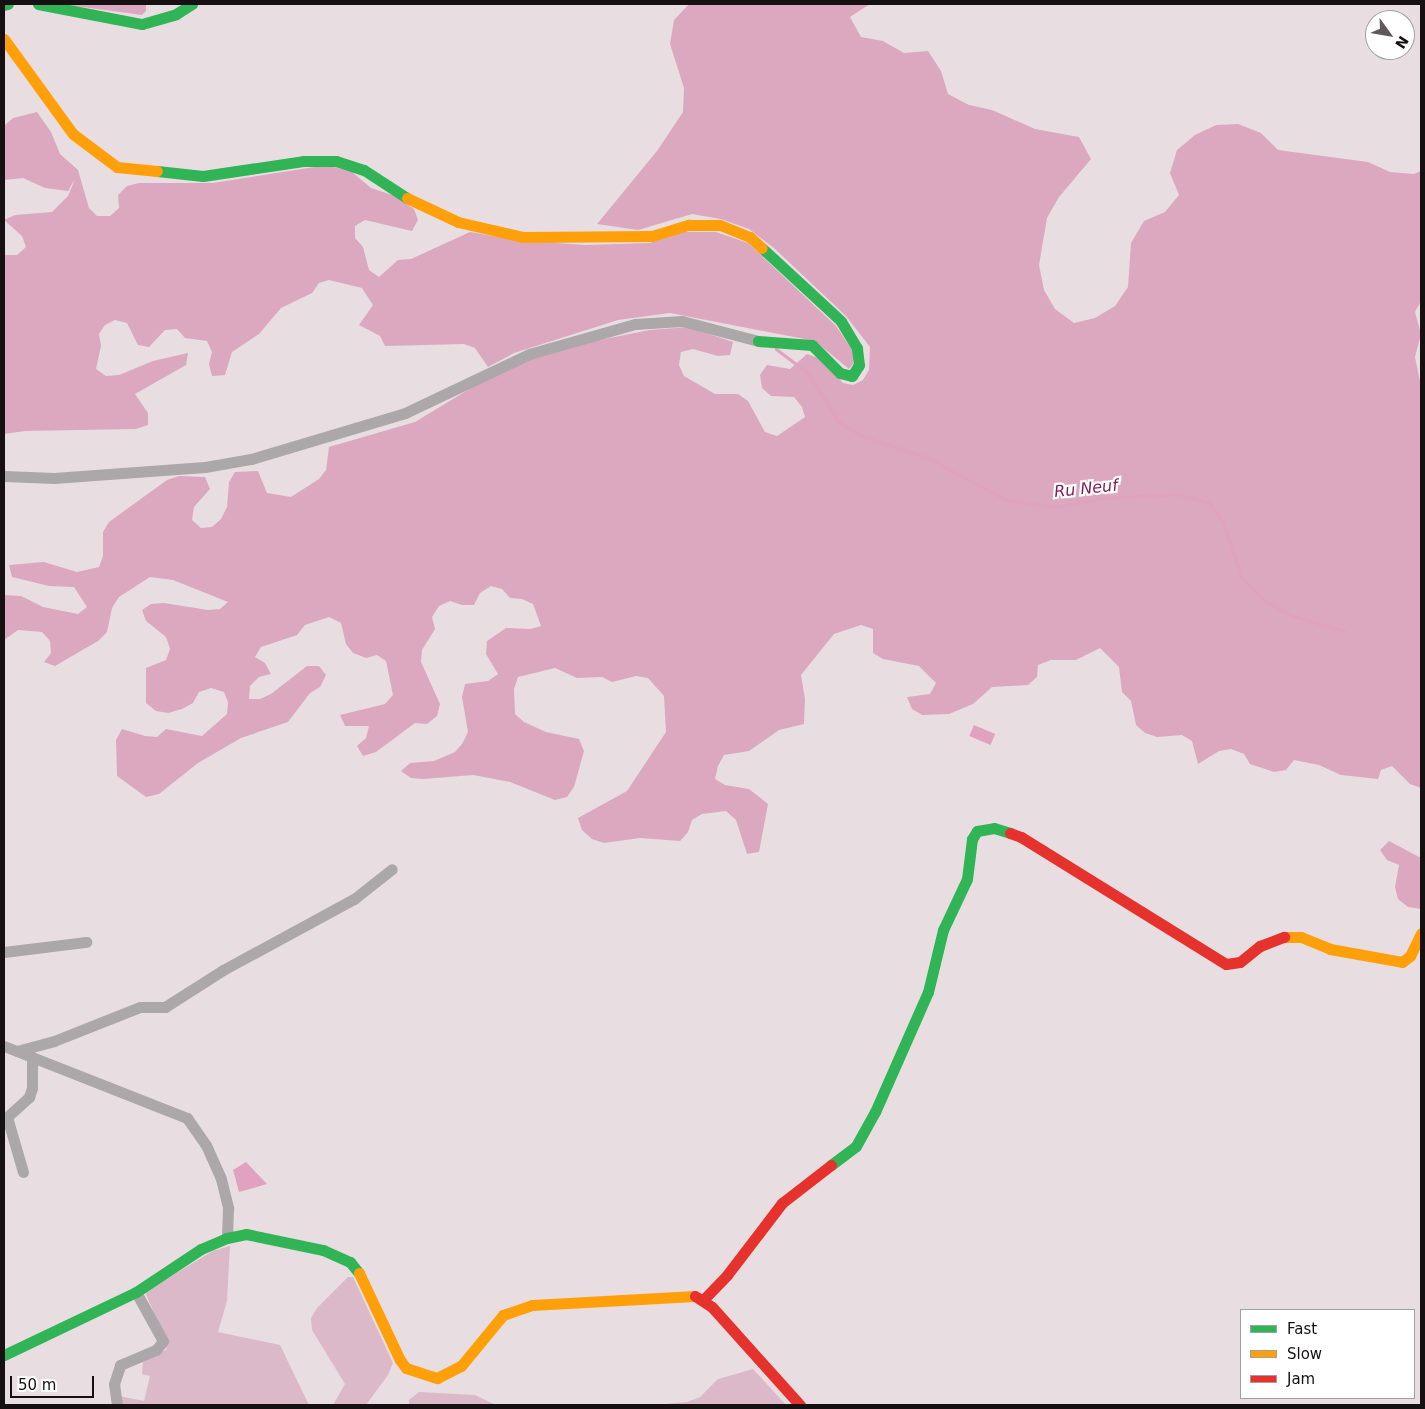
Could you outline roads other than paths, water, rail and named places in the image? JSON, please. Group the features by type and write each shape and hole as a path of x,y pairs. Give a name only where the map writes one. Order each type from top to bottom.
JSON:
{"street":[{"path":"4,5 8,4"},
{"path":"38,4 142,24 176,14 192,4"},
{"path":"4,39 73,134 117,167 204,176 303,161 336,161 364,170 391,190 458,222 523,237 652,236 689,224 720,225 750,237 841,321 858,348 860,365 852,376 840,373 812,345 758,341 682,321 634,324 528,354 405,413 242,461 205,467 54,478 4,476"},
{"path":"704,1299 727,1275 782,1203 856,1146 919,1016 943,930 966,881 972,839 977,831 994,828 1022,837 1226,964 1240,962 1260,946 1281,937 1301,937 1330,949 1402,962 1410,956 1421,933"},
{"path":"17,1051 54,1040 140,1007 165,1007 222,970 354,899 392,869"},
{"path":"4,952 86,942"},
{"path":"4,1046 187,1118 206,1145 221,1179 228,1208 227,1238"},
{"path":"23,1172 7,1117 29,1096 32,1088 32,1057"},
{"path":"4,1355 53,1334 136,1292 201,1249 227,1238 246,1234 323,1250 350,1262 365,1284 400,1360 412,1372 437,1378 461,1366 485,1331 503,1315 532,1305 687,1296 704,1299 800,1405"},
{"path":"117,1405 114,1384 120,1365 156,1350 162,1341 162,1335 136,1292"}],"waterway":[{"name":"Ru Neuf","path":"776,349 808,373 838,421 862,436 928,458 1006,500 1054,507 1104,498 1178,494 1209,503 1222,520 1242,578 1266,602 1293,616 1345,631"}]}
